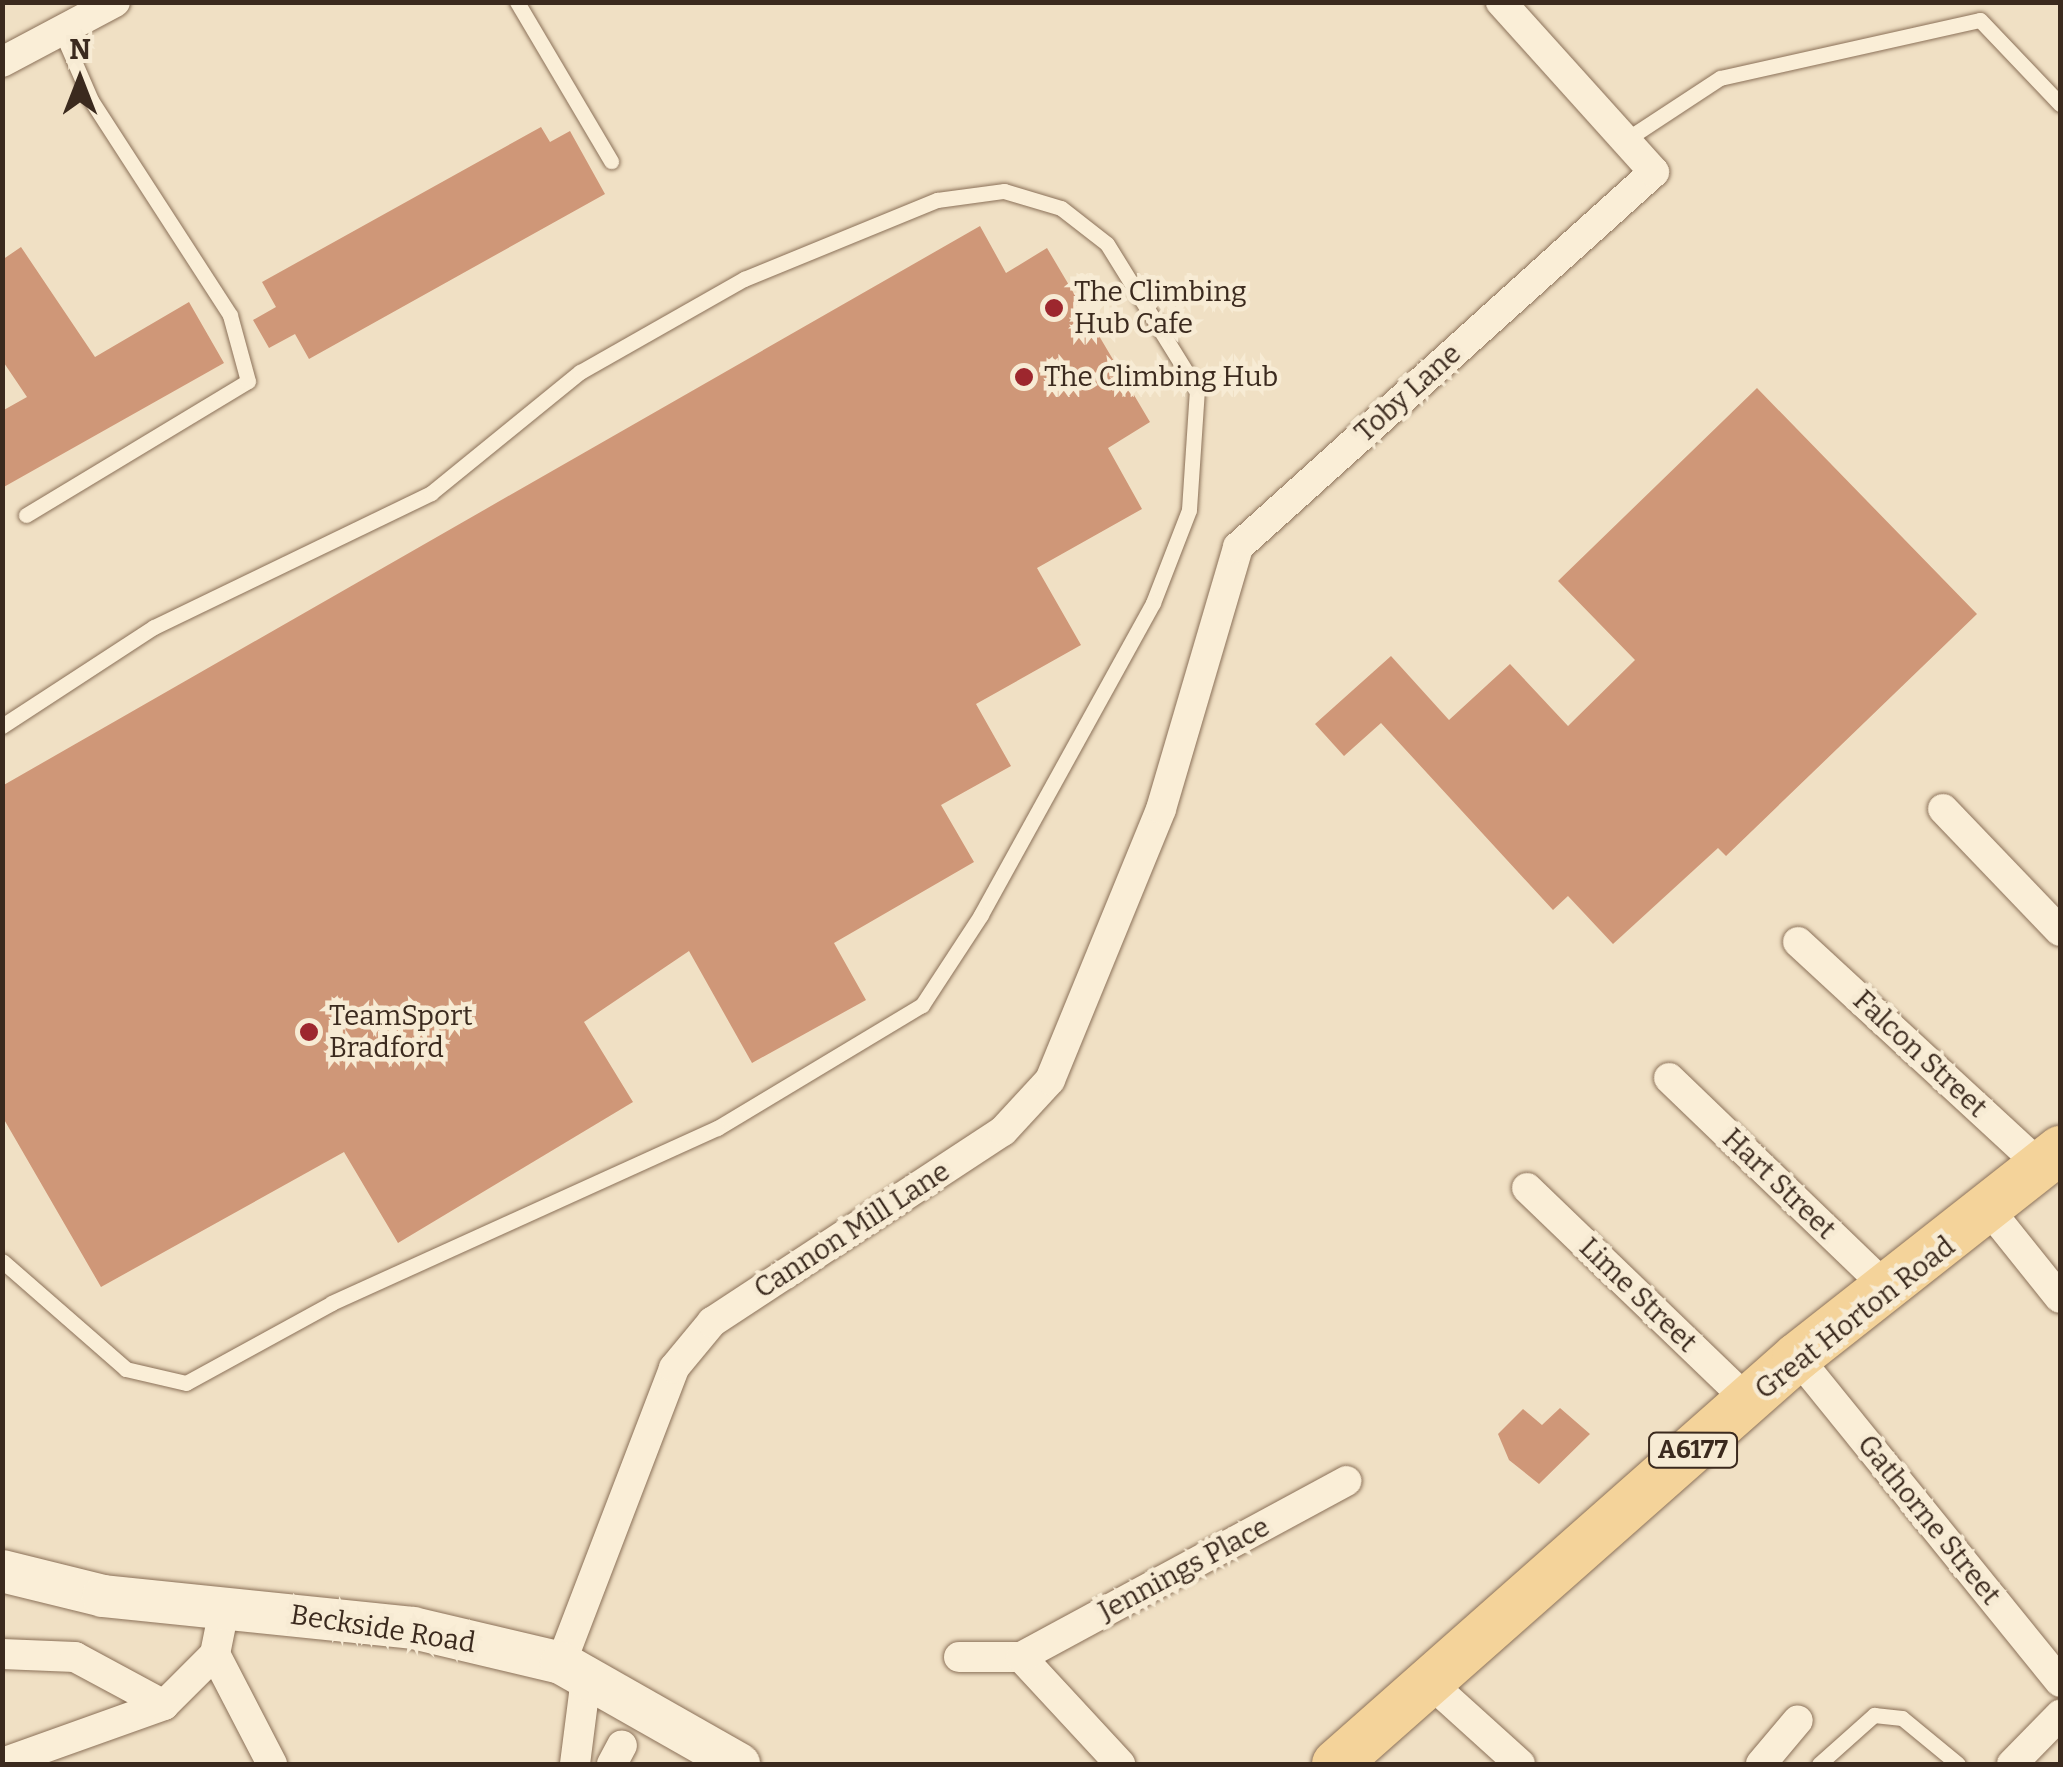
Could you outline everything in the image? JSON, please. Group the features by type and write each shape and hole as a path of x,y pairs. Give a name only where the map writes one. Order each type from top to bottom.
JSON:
{"main road":[{"name":"Great Horton Road","path":"1336,1764 1797,1357 1991,1212 2051,1158"}],"street":[{"path":"2,62 116,2"},
{"name":"Toby Lane","path":"1161,809 1238,547 1654,172 1536,47 1501,2"},
{"name":"Cannon Mill Lane","path":"575,1764 573,1671 674,1368 712,1322 1003,1132 1050,1080 1161,809"},
{"path":"1943,809 2060,931"},
{"name":"Falcon Street","path":"1798,942 2051,1158"},
{"name":"Hart Street","path":"1668,1078 1888,1289"},
{"name":"Lime Street","path":"1528,1188 1749,1402"},
{"path":"1991,1212 2060,1298"},
{"name":"Gathorne Street","path":"1797,1357 2060,1682"},
{"name":"Jennings Place","path":"1022,1657 1346,1481"},
{"name":"Beckside Road","path":"2,1572 103,1596 225,1605 413,1628 573,1671 739,1764"},
{"path":"2,1763 164,1705 215,1654 225,1605"},
{"path":"2,1654 75,1657 164,1705"},
{"path":"215,1654 272,1764"},
{"path":"958,1657 1022,1657 1120,1764"},
{"path":"1428,1680 1520,1764"},
{"path":"2012,1764 2060,1715"},
{"path":"1761,1764 1798,1720"}],"lane":[{"path":"517,2 612,161"},
{"path":"1624,140 1720,78 1980,20 2060,104"},
{"path":"26,515 248,381 230,315 91,100 61,31"},
{"path":"2,726 154,627 430,494 580,372 712,298 937,200 1004,191 1061,208 1107,244 1197,388 1189,510 1153,603 981,916 922,1005 717,1128 332,1303 186,1383 126,1369 2,1262"},
{"path":"1819,1764 1874,1715 1902,1718 1958,1764"}],"building":[{"path":"541,127 550,142 570,131 605,194 309,359 295,334 269,348 253,320 276,307 262,282"},
{"path":"980,226 1006,273 1047,248 1150,422 1108,448 1142,509 1037,568 1081,645 976,704 1011,766 941,805 974,862 834,943 866,1000 752,1063 689,951 584,1022 633,1102 398,1243 344,1152 101,1287 2,1116 2,786"},
{"path":"21,247 95,357 189,302 224,363 2,488 2,411 27,397 2,360 2,260"},
{"path":"1757,388 1977,614 1726,856 1718,848 1613,944 1568,896 1553,910 1381,723 1344,756 1315,724 1391,656 1449,720 1510,664 1568,726 1635,660 1558,581"},
{"path":"1560,1408 1590,1434 1539,1484 1509,1460 1498,1434 1523,1409 1542,1425"}],"place":[{"name":"The Climbing Hub Cafe","path":"1054,308"},
{"name":"The Climbing Hub","path":"1024,377"},
{"name":"TeamSport Bradford","path":"309,1032"}]}
